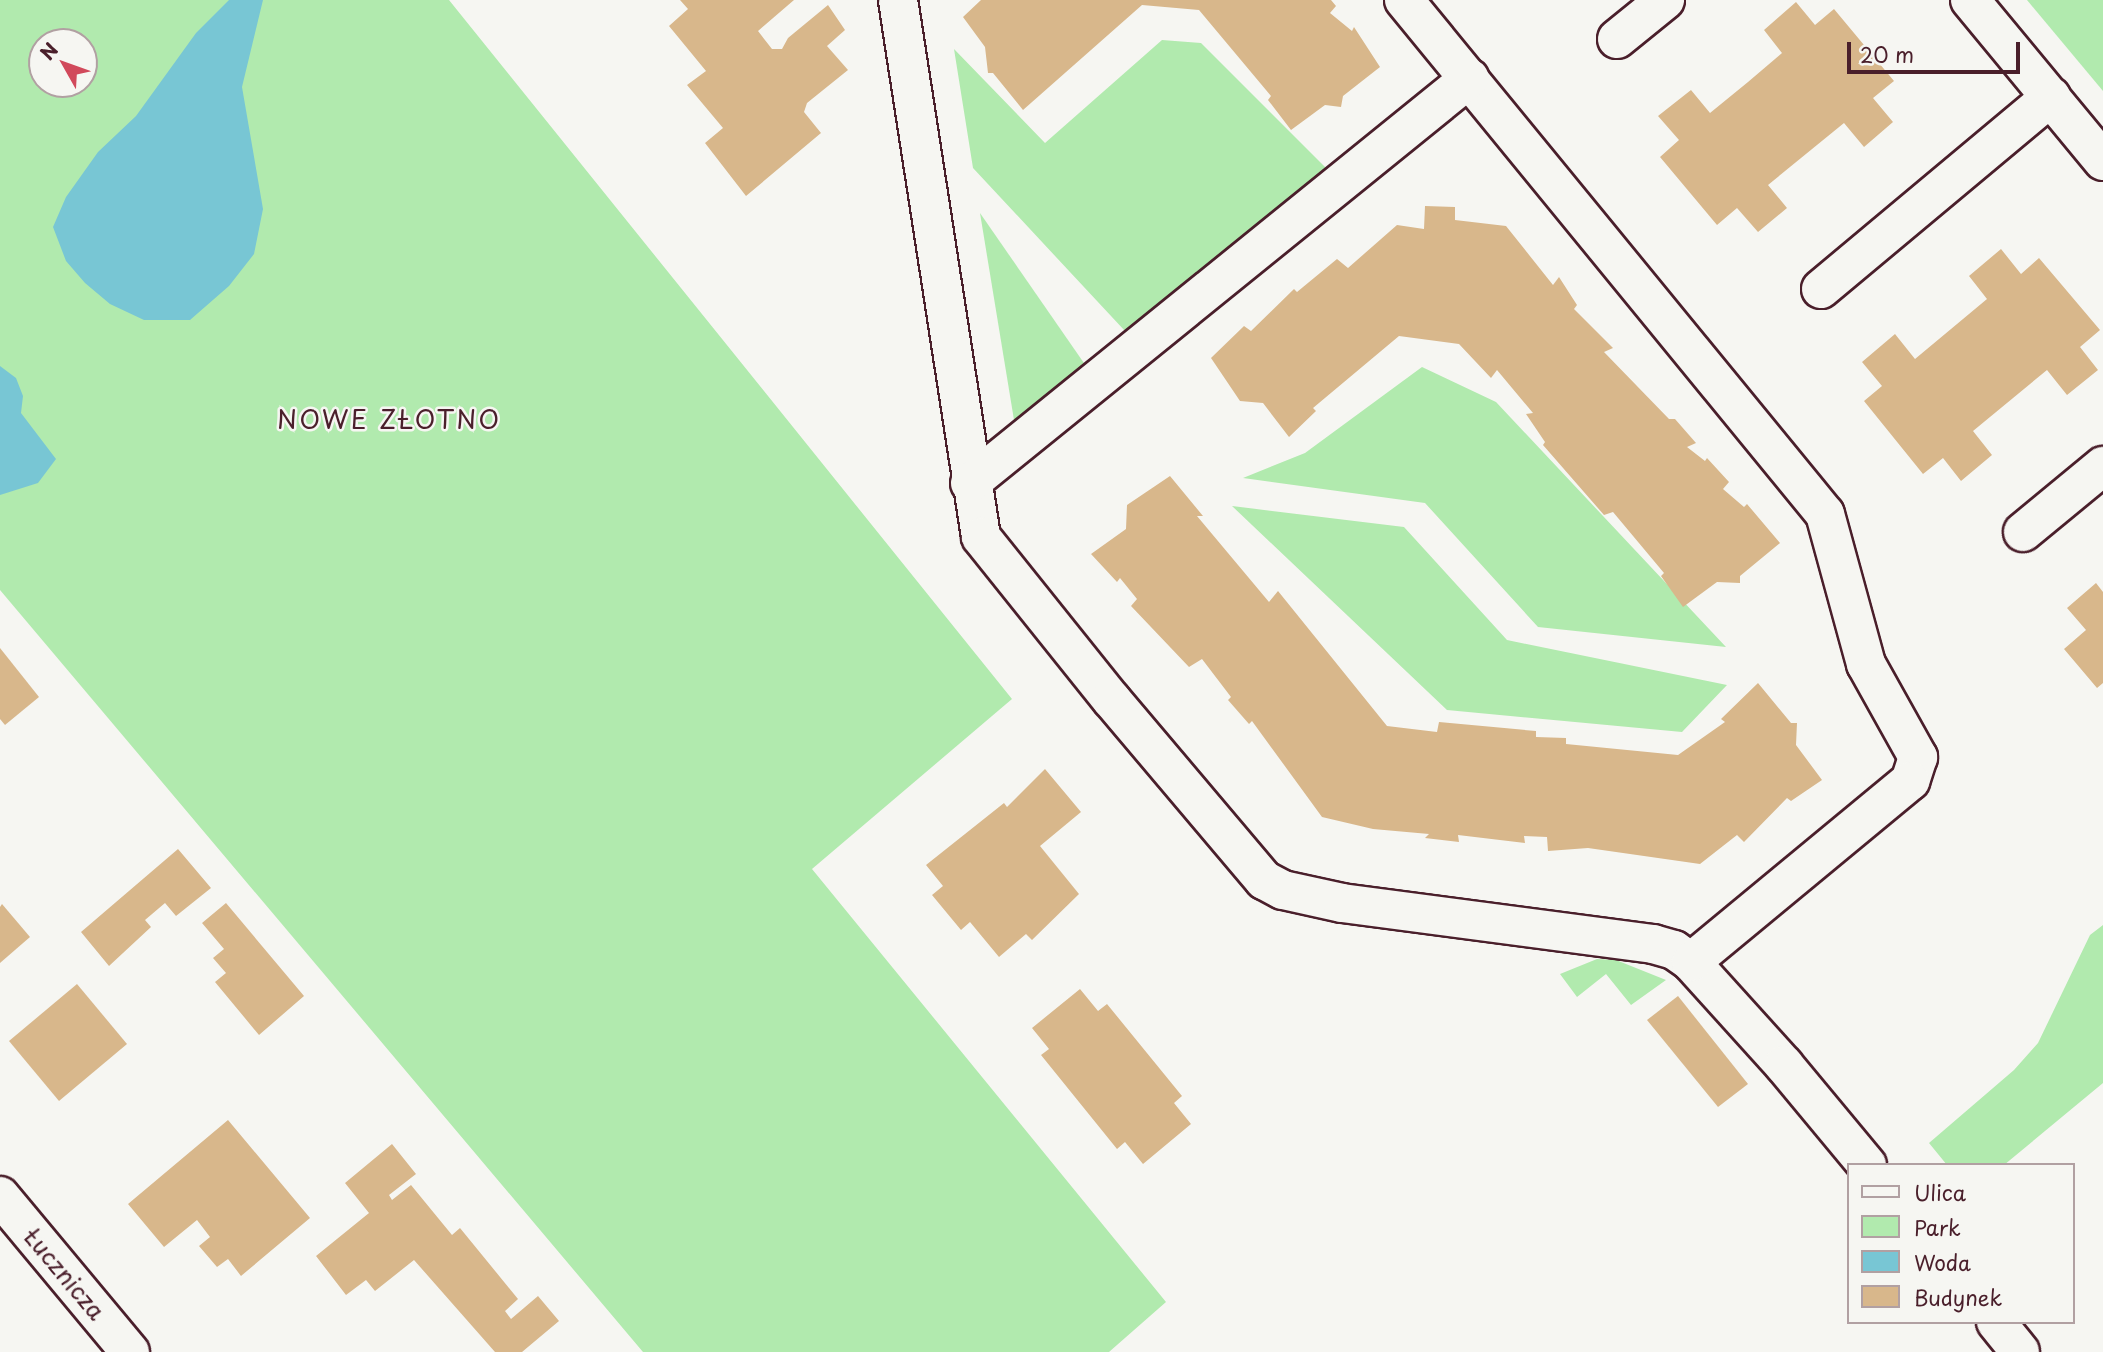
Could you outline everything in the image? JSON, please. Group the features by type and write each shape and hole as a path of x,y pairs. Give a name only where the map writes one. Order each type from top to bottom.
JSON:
{"street":[{"path":"1404,0 1825,514 1866,664 1918,757 1910,781 1692,962"},
{"path":"1617,39 1665,0"},
{"path":"1970,0 2103,161"},
{"path":"904,4 970,483 981,537 1264,880 1283,890 1342,903 1653,944 1692,962 1865,1163"},
{"path":"970,483 1470,78"},
{"path":"1821,289 2051,97"},
{"path":"2023,531 2103,466"},
{"name":"Łucznicza","path":"0,1196 130,1352"},
{"path":"1998,1324 2020,1352"}],"green space":[{"path":"0,0 449,0 1012,699 812,869 1166,1302 1109,1352 643,1352 0,590"},
{"path":"2027,0 2103,0 2103,91"},
{"path":"1162,40 1201,43 1326,168 1125,331 973,168 954,49 1045,143"},
{"path":"980,213 1086,366 1014,420"},
{"path":"1422,367 1496,402 1726,647 1538,627 1425,503 1243,478 1305,453"},
{"path":"1232,506 1404,527 1507,640 1727,685 1682,732 1447,710"},
{"path":"2103,925 2103,1083 2006,1163 1945,1163 1929,1143 2014,1070 2038,1043 2090,935"},
{"path":"1597,959 1616,960 1666,980 1631,1005 1606,974 1577,997 1560,974"}],"water":[{"path":"229,0 263,0 242,87 263,209 254,254 229,286 190,320 144,320 110,304 85,283 66,261 53,227 66,197 98,152 136,116 196,33"},
{"path":"0,366 16,378 23,396 21,413 56,459 38,483 0,495"}],"building":[{"path":"680,0 794,0 758,31 772,49 782,49 788,38 828,5 845,30 827,46 848,70 807,103 804,112 821,133 746,196 705,143 723,128 687,85 706,71 669,26 688,9"},
{"path":"981,0 1331,0 1336,6 1330,13 1352,31 1354,27 1380,67 1343,96 1341,107 1325,105 1291,130 1268,100 1271,96 1199,10 1142,5 1023,110 993,73 988,73 985,47 963,17"},
{"path":"1796,2 1815,25 1834,9 1894,81 1873,98 1893,122 1864,147 1844,123 1768,185 1787,208 1758,232 1737,208 1717,225 1660,157 1679,140 1658,116 1691,90 1710,113 1748,82 1782,53 1764,30"},
{"path":"1425,206 1455,207 1455,220 1506,226 1553,285 1559,277 1577,305 1574,309 1613,348 1604,352 1669,419 1675,419 1696,443 1687,447 1705,461 1707,458 1729,482 1723,489 1744,507 1747,504 1780,543 1740,576 1740,583 1717,582 1683,607 1661,576 1664,573 1613,512 1604,515 1543,445 1545,442 1526,414 1533,413 1497,370 1491,378 1459,344 1399,336 1313,408 1316,411 1289,437 1263,403 1240,401 1211,358 1244,326 1251,331 1294,289 1297,292 1337,259 1348,268 1397,225 1424,229"},
{"path":"2001,249 2021,274 2039,258 2100,330 2080,347 2098,370 2067,395 2047,370 1973,431 1992,455 1961,481 1943,458 1923,474 1864,401 1882,386 1862,362 1895,334 1915,359 1987,299 1969,276"},
{"path":"1170,476 1203,516 1197,516 1269,602 1278,591 1387,726 1437,732 1439,722 1536,731 1536,737 1566,738 1566,744 1678,755 1725,722 1721,719 1758,683 1791,723 1797,723 1796,745 1822,780 1791,801 1787,798 1744,842 1737,835 1700,864 1588,848 1548,851 1547,837 1524,836 1525,843 1458,835 1459,842 1425,838 1429,834 1373,829 1322,817 1252,721 1249,724 1228,700 1231,697 1202,659 1189,667 1131,606 1137,599 1120,578 1117,582 1091,554 1126,529 1127,505"},
{"path":"2096,583 2103,592 2103,683 2097,688 2064,649 2086,630 2067,608"},
{"path":"0,648 39,697 5,725 0,719"},
{"path":"1045,769 1081,812 1040,846 1079,894 1032,940 1026,934 999,957 970,922 961,930 932,895 943,886 926,865 1004,803 1007,807"},
{"path":"178,849 211,888 176,916 165,903 145,920 151,927 109,966 81,932"},
{"path":"226,903 304,996 259,1035 215,982 226,973 213,958 224,949 202,923"},
{"path":"2,904 30,937 0,963 0,907"},
{"path":"77,984 127,1044 59,1101 9,1041"},
{"path":"1080,989 1098,1011 1107,1004 1182,1096 1174,1103 1191,1124 1143,1164 1125,1142 1117,1149 1041,1055 1049,1049 1032,1028"},
{"path":"1678,996 1748,1084 1718,1107 1647,1020"},
{"path":"228,1120 310,1218 241,1276 228,1259 217,1267 199,1246 210,1237 197,1220 164,1247 128,1204"},
{"path":"392,1144 416,1174 389,1195 392,1200 411,1185 452,1235 460,1228 518,1299 505,1311 511,1319 538,1296 559,1321 522,1352 495,1352 414,1260 375,1291 366,1280 346,1295 316,1256 369,1213 345,1183"}],"district":[{"name":"NOWE ZŁOTNO","path":"389,419"}]}
